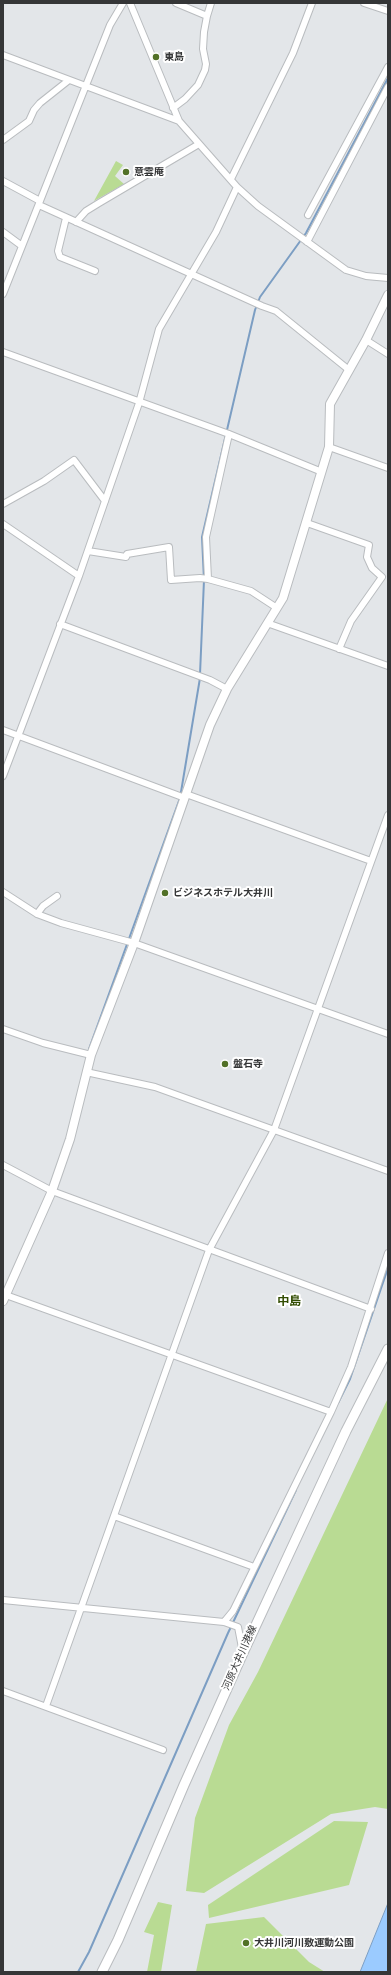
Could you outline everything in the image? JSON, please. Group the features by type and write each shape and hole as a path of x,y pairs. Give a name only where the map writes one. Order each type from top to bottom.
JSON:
{"main road":[{"name":"河原大井川港線","path":"102,1972 118,1940 242,1652 346,1431 388,1348"}],"street":[{"path":"3,294 110,25 123,3"},
{"path":"130,3 179,121 237,187 258,206 346,270 366,276 388,278"},
{"path":"176,3 207,16"},
{"path":"173,108 185,99 198,85 205,70 206,64 203,49 207,16 211,3"},
{"path":"231,179 292,53 312,3"},
{"path":"364,3 388,11"},
{"path":"3,56 179,121"},
{"path":"308,215 388,67"},
{"path":"3,140 29,121 40,102 69,80"},
{"path":"306,242 388,87"},
{"path":"76,222 86,211 199,144"},
{"path":"3,181 66,218 250,301 276,311 289,319 349,370"},
{"path":"3,776 88,551 139,403 159,329 216,232 237,187"},
{"path":"66,218 58,251 60,257 95,271"},
{"path":"3,232 22,246"},
{"path":"331,1412 4,1297 52,1191 70,1139 91,1055 133,943 210,725 227,689 283,598 329,447 330,404 366,340 388,295"},
{"path":"366,340 388,354"},
{"path":"3,352 139,403 229,434 322,472"},
{"path":"208,579 206,538 229,434"},
{"path":"329,447 388,468"},
{"path":"3,504 44,481 74,460 105,501"},
{"path":"306,523 369,545 367,557 372,568 382,577 351,621 339,648"},
{"path":"3,524 79,576"},
{"path":"88,551 126,557 126,554 169,547 171,580 200,578 208,579 251,591 277,608"},
{"path":"267,623 388,666"},
{"path":"60,624 205,678 227,689"},
{"path":"3,730 175,795 185,797 371,861"},
{"path":"46,1706 209,1250 274,1130 388,815"},
{"path":"3,892 38,914 61,923 133,943 388,1034"},
{"path":"38,914 43,906 57,896"},
{"path":"3,1029 43,1043 91,1055"},
{"path":"86,1072 155,1087 388,1171"},
{"path":"3,1165 52,1191 370,1309"},
{"path":"226,1623 331,1412 351,1367 388,1253"},
{"path":"114,1516 254,1567"},
{"path":"3,1600 226,1623 238,1627 242,1652"},
{"path":"3,1691 163,1750"}],"green space":[{"path":"116,161 123,165 115,176 124,184 94,201"},
{"path":"388,1398 388,1809 375,1807 331,1814 204,1893 186,1891 195,1818 229,1725 258,1672"},
{"path":"334,1821 368,1822 349,1885 209,1918 208,1905"},
{"path":"158,1902 172,1905 161,1972 147,1972 154,1935 144,1932"},
{"name":"大井川河川敷運動公園","path":"264,1917 309,1962 325,1972 196,1972 206,1924"}],"water":[{"path":"388,1903 388,1972 360,1972"}],"waterway":[{"path":"200,674 204,580 202,537 255,310 260,297 306,233 388,78"},
{"path":"89,1049 180,798 200,678"},
{"path":"338,1403 350,1379 388,1268"},
{"path":"78,1972 89,1952 228,1633 296,1490"}],"place":[{"name":"東島","path":"156,57"},
{"name":"意雲庵","path":"126,172"},
{"name":"ビジネスホテル大井川","path":"165,893"},
{"name":"盤石寺","path":"225,1064"},
{"name":"大井川河川敷運動公園","path":"246,1943"}],"district":[{"name":"中島","path":"289,1302"}]}
